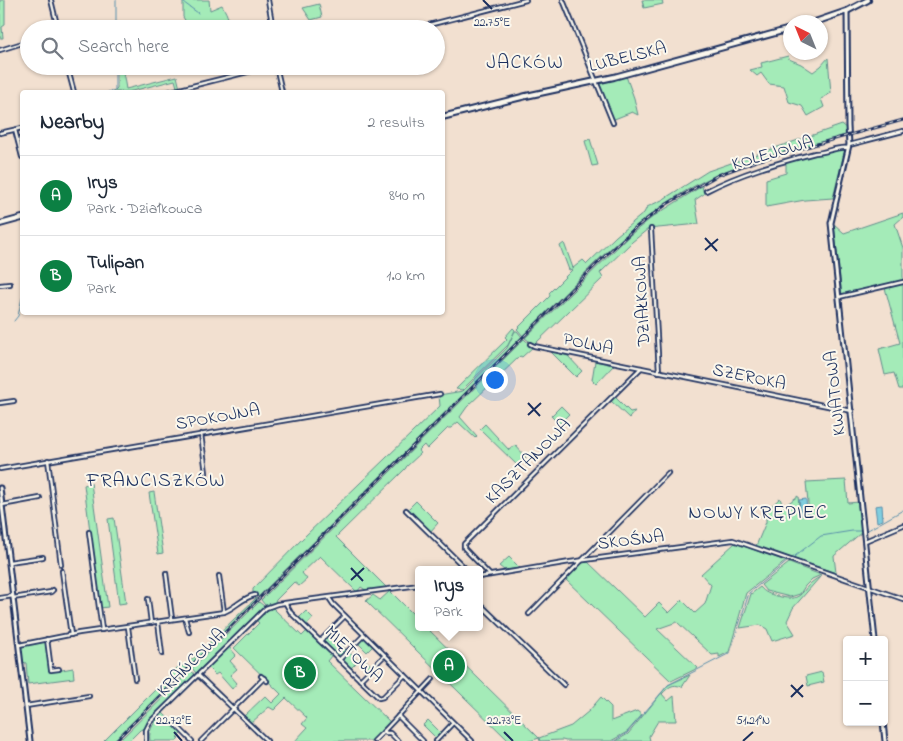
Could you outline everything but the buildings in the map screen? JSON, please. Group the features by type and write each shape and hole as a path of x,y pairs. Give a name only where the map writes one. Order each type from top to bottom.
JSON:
{"main road":[{"path":"828,18 847,11 868,0"},
{"name":"LUBELSKA","path":"445,115 596,81 783,31"},
{"path":"0,224 20,219"}],"street":[{"path":"51,0 56,20"},
{"path":"268,0 271,20"},
{"path":"445,21 526,0"},
{"path":"563,0 613,123"},
{"name":"KWIATOWA","path":"847,11 849,147 832,217 875,636"},
{"path":"0,50 20,44"},
{"path":"69,75 73,90"},
{"path":"176,90 236,75"},
{"path":"278,75 282,90"},
{"path":"0,133 20,129"},
{"path":"15,130 20,149"},
{"name":"KOLEJOWA","path":"706,191 750,171 815,153 849,147 903,131"},
{"name":"DZIAŁKOWA","path":"651,229 659,372"},
{"path":"839,297 903,282"},
{"path":"0,285 10,284"},
{"name":"POLNA","path":"530,344 641,368"},
{"name":"SZEROKA","path":"641,368 852,411"},
{"name":"KASZTANOWA","path":"481,566 464,548 464,544 641,368"},
{"name":"SPOKOJNA","path":"0,469 440,394"},
{"path":"0,403 14,402"},
{"path":"201,434 206,473"},
{"path":"48,460 61,565"},
{"path":"529,614 668,473"},
{"path":"0,488 30,741"},
{"path":"2,505 40,498"},
{"path":"406,510 463,566"},
{"path":"865,542 903,525"},
{"path":"89,532 102,630"},
{"name":"SKOŚNA","path":"483,576 582,560 733,540 903,599"},
{"path":"9,562 43,557"},
{"name":"KASZTANOWA","path":"483,568 490,575"},
{"path":"62,571 71,635"},
{"path":"166,572 172,619"},
{"path":"219,576 224,612"},
{"path":"286,604 415,586"},
{"path":"0,598 51,592 52,590"},
{"path":"19,645 102,630 224,612 234,608 248,597 255,595"},
{"path":"329,598 472,741"},
{"path":"148,600 151,623"},
{"name":"KRAŃCOWA","path":"146,741 146,730 150,722 266,608 277,604 286,604"},
{"name":"MIĘTOWA","path":"286,604 292,613 320,641 381,698 404,675"},
{"path":"483,607 564,685"},
{"path":"320,641 345,616"},
{"path":"185,618 189,632"},
{"path":"158,622 162,654"},
{"path":"128,626 135,679"},
{"path":"340,660 364,635"},
{"path":"47,639 52,670 59,669"},
{"path":"360,680 385,655"},
{"path":"198,675 266,741"},
{"path":"201,741 262,677 267,681"},
{"path":"374,741 385,732 433,679"},
{"path":"26,706 89,696"},
{"path":"398,716 423,741"},
{"path":"436,741 453,723"},
{"path":"175,724 192,741"},
{"path":"883,726 885,741"},
{"path":"385,732 390,733 398,741"}],"green space":[{"path":"0,0 5,0 5,25 2,27 3,38 0,38"},
{"path":"183,0 209,0 210,10 222,5 228,20 185,20"},
{"path":"642,0 662,0 663,4 644,8"},
{"path":"319,4 322,17 311,20 303,8"},
{"path":"783,57 783,60 791,60 813,72 828,58 831,93 821,99 824,107 808,116 802,106 789,102 784,86 769,84 761,73 757,76 750,70 762,67 761,63"},
{"path":"117,75 124,75 126,89 177,76 180,89 166,90 177,87 175,80 136,90 115,90 117,88"},
{"path":"626,76 638,115 632,112 612,120 599,83"},
{"path":"842,125 846,128 847,135 779,153 728,170 712,177 659,208 611,248 523,336 517,329 550,296 549,293 573,269 569,270 560,246 564,243 573,268 583,260 587,264 616,236 644,213 647,207 662,200 708,171"},
{"path":"590,139 598,165 592,166 585,141"},
{"path":"846,145 833,198 805,200 766,207 766,179 786,173 786,163"},
{"path":"702,186 704,194 695,200 699,224 648,229 600,273 603,278 534,345 525,338 630,235 654,216"},
{"path":"903,213 903,217 895,224 903,248 903,281 842,296 834,224 844,233"},
{"path":"903,283 903,389 899,389 894,373 885,375 879,349 900,343 885,288"},
{"path":"513,328 515,330 508,345 462,390 456,389 507,339 505,337"},
{"path":"515,331 522,337 258,597 253,593 253,589 305,536 440,406 439,395 463,391 507,348"},
{"path":"524,339 533,347 522,357 520,356 467,407 460,417 477,436 475,438 458,422 451,428 448,428 427,449 424,445 418,451 421,453 336,537 387,588 367,591 361,587 357,592 320,556 302,573 307,579 299,586 294,582 275,602 265,605 261,600"},
{"path":"550,351 568,356 582,371 576,377"},
{"path":"595,361 614,365 596,384 592,380"},
{"path":"614,396 630,412 635,411 629,418 610,400"},
{"path":"561,406 569,414 559,424 551,416"},
{"path":"485,424 509,450 515,445 526,457 518,466 480,429"},
{"path":"846,480 848,503 859,502 862,532 834,556 836,573 756,546 766,522 766,511 780,498 783,507 798,496 800,516 809,514 806,482"},
{"path":"91,483 108,607 100,608 84,485"},
{"path":"154,492 163,553 158,554 149,493"},
{"path":"416,501 438,523 430,532 407,510"},
{"path":"114,518 126,603 119,604 108,519"},
{"path":"735,543 786,561 746,593 729,652 719,657 719,654 712,655 677,622 657,629 698,668 671,681 565,579 581,563 588,562 645,617 659,603 669,613 682,600 695,613 705,604 711,585 701,574"},
{"path":"509,557 520,568 504,570 499,566"},
{"path":"789,563 821,575 812,579 800,594 790,597 766,591 761,585"},
{"path":"820,577 793,608 787,621 795,634 772,641 767,629 760,625 740,628 751,594 760,587 769,594 793,598 802,594 813,581"},
{"path":"390,591 415,616 415,631 430,631 539,738 530,741 509,741 366,601 373,595 380,600"},
{"path":"256,598 257,600 114,741 104,741 180,665 186,667"},
{"path":"259,602 264,606 263,608 196,673 192,668"},
{"path":"273,608 302,636 308,630 332,655 327,661 390,722 372,741 295,741 307,728 302,724 307,718 286,698 274,710 269,707 251,723 244,716 265,696 272,703 281,694 234,648 259,623 256,620 264,615 264,612"},
{"path":"306,611 313,618 307,625 299,618"},
{"path":"330,633 346,650 339,657 322,641"},
{"path":"362,638 365,638 373,646 367,652 358,643"},
{"path":"46,641 51,672 73,668 74,678 28,684 26,663 23,662 21,646"},
{"path":"229,647 236,655 230,661 237,669 230,675 237,683 232,689 218,673 215,675 208,668"},
{"path":"349,652 358,661 351,668 342,659"},
{"path":"362,657 372,666 367,670 358,661"},
{"path":"191,670 195,675 145,728 140,730 129,741 119,741"},
{"path":"822,672 824,682 808,686 806,676"},
{"path":"690,675 682,687 671,686 662,694 668,701 674,696 676,721 658,721 649,736 650,741 616,741 628,734 668,685"},
{"path":"601,697 611,707 611,721 637,711 642,715 627,732 611,741 540,741 539,738 571,726 589,711"},
{"path":"163,713 191,741 182,733 177,737 179,739 177,741 150,741 151,729"},
{"path":"428,720 441,733 436,738 423,725"}],"water":[{"path":"806,499 807,514 801,515 799,500"},
{"path":"882,505 883,520 877,522 875,506"}],"waterway":[{"path":"116,0 116,20"},
{"path":"180,0 198,13"},
{"path":"115,75 115,90"},
{"path":"14,321 18,316 20,307"},
{"path":"868,530 903,510"},
{"path":"791,559 821,536 860,531"},
{"path":"614,741 627,733 668,685 730,653 749,593 788,561"}],"railway":[{"path":"115,741 635,228 667,204 718,175 756,161 903,120"}],"place":[{"name":"Irys","path":"449,666"},
{"name":"Tulipan","path":"300,673"}],"district":[{"name":"JACKÓW","path":"525,63"},
{"name":"FRANCISZKÓW","path":"156,481"},
{"name":"NOWY KRĘPIEC","path":"758,513"}]}
